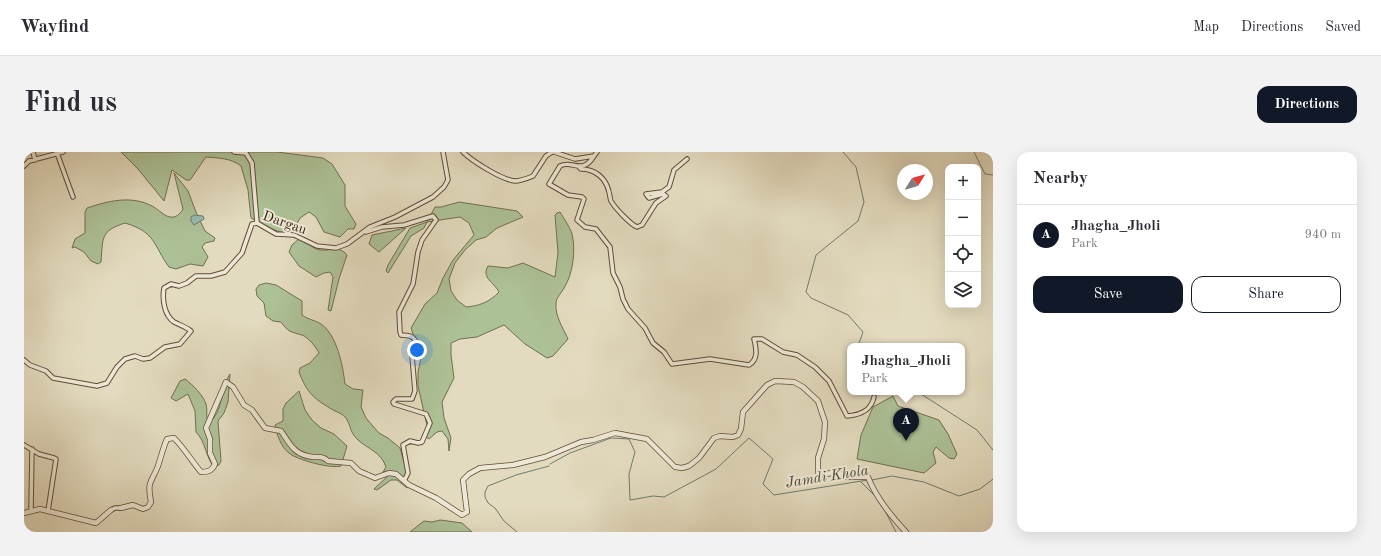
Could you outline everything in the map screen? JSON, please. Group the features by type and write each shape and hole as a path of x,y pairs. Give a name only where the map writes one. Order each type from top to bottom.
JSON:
{"street":[{"path":"33,152 35,160"},
{"path":"24,166 29,161 63,152"},
{"path":"234,152 246,153 252,163 257,223"},
{"name":"Dargau","path":"24,360 30,365 46,372 53,378 97,386 107,383 117,367 125,359 135,356 143,359 150,358 165,348 180,344 191,331 173,321 166,313 163,296 164,288 171,284 179,286 187,283 196,276 211,276 225,272 240,256 252,224 257,223 270,232 288,236 294,235 313,244 328,248 347,244 370,227 400,214 438,194 448,180 443,152"},
{"path":"463,152 473,161 504,178 515,181 533,176 546,156 553,152 575,159 594,156"},
{"path":"579,167 591,162 597,152"},
{"path":"57,153 73,197"},
{"path":"687,159 674,170 669,188 662,192 646,194 649,198 663,194 666,196 656,203 642,225 638,227 632,225 611,201 606,183 591,169 580,169 579,167 569,164 560,166 549,184 568,195 582,197 584,199 577,220 585,227 596,229 610,247 613,273 620,287 628,310 645,328 653,342 664,352 672,364 710,358 749,365 753,363 756,355 754,339 762,339 783,352 790,352 801,357 820,372 829,381 847,416 859,415 866,411 871,406 874,397"},
{"path":"361,233 382,227 404,225 433,216 436,220 420,245 413,284 400,312 401,335 410,335 414,337 417,345 412,360 416,391 412,399 396,399 393,402 394,404 426,414 430,424 422,442 418,443 410,441 403,445 408,473 404,481"},
{"path":"24,513 31,510 40,509 96,523 115,508 133,505 142,509 148,506 151,502 148,491 150,479 158,468 167,439 170,438 174,438 182,446 201,472 207,472 213,468 215,464 210,453 210,439 206,428 226,382 233,387 244,405 252,410 265,428 281,431 288,443 298,452 306,456 325,458 328,461 351,463 359,471 375,478 393,473 404,481 436,498 454,511 465,515 467,512 463,480 468,474 480,468 513,465 545,458 581,442 593,440 614,433 647,440 675,467 682,468 689,466 699,458 714,438 720,436 733,437 738,435 741,429 743,412 767,385 775,381 786,381 794,382 803,387 814,396 822,409 825,422 824,439 818,458 818,472 820,475 838,472 846,477 868,477 872,486 893,516 894,520 906,532"},
{"path":"24,445 39,454 55,459 48,511"},
{"path":"31,510 32,449"}],"green space":[{"path":"121,152 277,152 323,158 332,164 345,185 345,206 356,224 354,229 348,229 340,237 324,232 316,217 309,212 300,218 292,233 276,231 251,218 248,190 241,166 233,161 220,158 206,157 190,180 186,180 172,170 164,201 138,169"},
{"path":"174,173 188,191 205,231 215,238 214,241 205,243 202,247 208,257 203,266 190,264 176,269 169,267 153,240 148,235 143,231 125,223 111,229 104,236 101,262 98,264 91,261 84,252 75,247 72,248 75,239 85,233 85,212 87,208 95,205 111,201 128,200 152,206 168,216 174,217 178,215 183,209"},
{"path":"459,202 517,211 523,217 497,228 486,237 476,240 465,250 455,263 449,279 451,291 457,300 466,307 484,303 499,292 487,277 486,270 488,266 508,268 523,263 555,277 558,253 555,215 557,213 560,212 571,231 574,254 570,276 556,302 558,317 568,339 553,356 547,358 525,344 504,325 477,337 460,339 451,343 454,378 442,402 444,418 451,438 449,451 448,439 442,431 437,432 429,439 426,437 428,430 418,386 418,372 421,358 411,328 425,304 437,293 453,260 474,235 469,223 460,217 427,222 435,207 441,207"},
{"path":"427,222 424,228 411,236 388,273 386,271 388,265 410,228"},
{"path":"406,228 379,252 369,244 372,235"},
{"path":"299,239 316,249 336,249 347,255 331,311 328,310 333,277 330,272 316,277 299,266 289,252 292,245"},
{"path":"266,283 276,285 302,301 302,315 321,324 327,329 335,343 341,360 345,384 353,389 363,390 361,407 366,418 379,433 400,448 407,473 407,488 397,480 391,480 377,490 374,489 389,475 387,471 383,472 386,467 384,462 378,454 355,437 348,421 342,414 320,402 308,390 299,372 300,368 310,363 319,353 312,342 307,338 290,331 281,322 273,321 266,316 264,303 257,296 256,289 259,285"},
{"path":"230,374 228,402 224,413 218,421 221,461 219,465 214,467 202,440 196,432 195,411 188,394 176,401 171,398 180,381 185,379 203,397 207,407 207,418 209,423 214,418 220,406"},
{"path":"299,391 305,410 312,420 321,428 334,434 347,446 341,466 336,467 322,465 293,456 286,450 278,437 275,425 283,421 283,409 286,403"},
{"path":"893,396 898,406 939,420 948,434 957,454 954,459 949,458 936,447 933,452 936,463 924,473 857,459 861,435 873,407"},
{"path":"440,520 462,523 472,532 410,532 424,521 432,522"}],"water":[{"path":"194,215 203,216 204,219 194,225 191,221 191,217"}],"waterway":[{"name":"Jamdi Khola","path":"843,152 856,167 864,202 858,221 816,255 806,292 811,298 848,315 863,332 859,343"},
{"name":"Jamdi Khola","path":"974,152 985,174 993,175"},
{"name":"Jamdi Khola","path":"923,395 977,430 993,450"},
{"name":"Jamdi Khola","path":"550,464 570,453 611,438 629,439 635,452 629,474 630,500 653,496 664,497 716,469 749,438 773,459 763,484 774,495 868,480"},
{"path":"517,532 504,521 495,508 488,503 485,497 485,492 488,486 516,475 549,466"},
{"name":"Jamdi Khola","path":"872,480 892,476 924,482 959,496 980,489 993,479"},
{"path":"861,482 876,497"},
{"path":"885,511 896,532"}],"place":[{"name":"Jhagha_Jholi","path":"906,441"}]}
